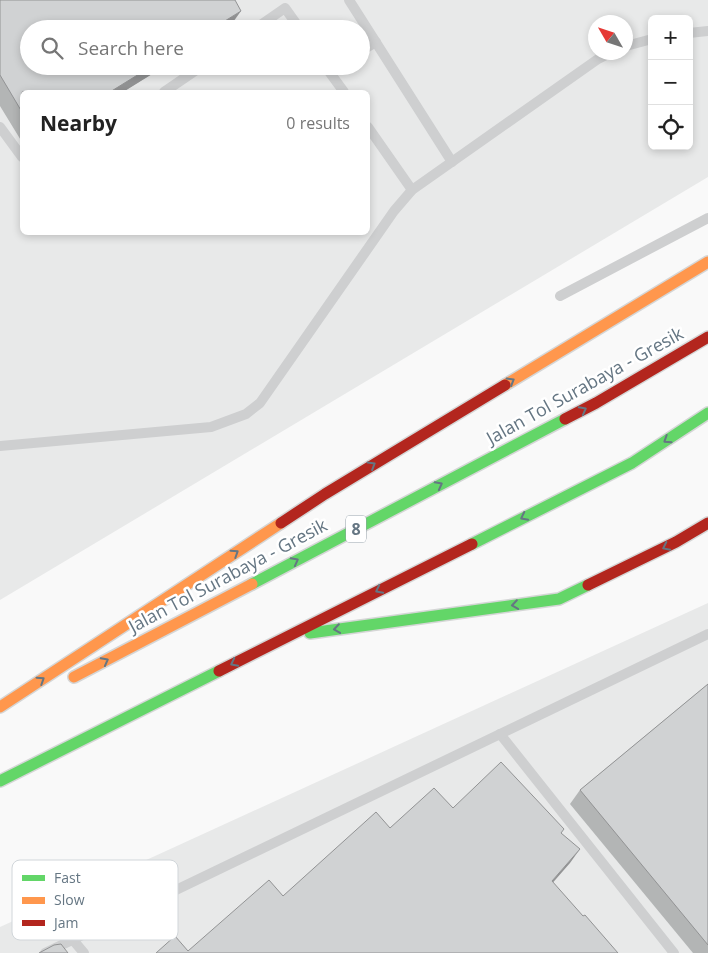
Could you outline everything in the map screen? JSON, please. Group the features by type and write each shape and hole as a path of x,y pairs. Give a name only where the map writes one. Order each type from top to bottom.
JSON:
{"highway":[{"path":"0,707 325,494 708,262"},
{"name":"Jalan Tol Surabaya - Gresik","path":"61,684 596,403 708,337"},
{"path":"0,781 632,463 708,413"},
{"path":"290,636 559,599 676,542 708,523"},
{"path":"0,716 35,698"}],"lane":[{"path":"349,0 362,20"},
{"path":"265,20 282,4 294,20"},
{"path":"693,33 708,31"},
{"path":"370,33 452,162"},
{"path":"633,44 648,40"},
{"path":"370,46 376,42"},
{"path":"0,446 212,427 246,414 260,403 394,211 412,190 597,60"},
{"path":"167,90 189,75"},
{"path":"334,75 343,90"},
{"path":"0,127 20,154"},
{"path":"370,130 412,190"},
{"path":"560,296 708,218"},
{"path":"178,889 708,634"},
{"path":"500,734 674,953"},
{"path":"45,953 73,940 84,953"}],"shaded area":[{"path":"0,0 708,0 708,177 0,600"},
{"path":"708,603 708,953 0,953 0,927 12,922 12,940 178,940 178,860 146,860"}],"building":[{"path":"0,0 235,0 241,11 226,20 20,20 20,75 137,75 113,90 20,90 20,109 0,75"},
{"path":"708,684 708,945 580,790"},
{"path":"501,762 564,829 561,833 580,849 552,881 618,953 156,953 171,940 178,939 188,951 269,880 283,896 376,812 390,828 434,788 453,808"},
{"path":"61,944 68,953 39,953 54,945"}],"traffic: fast":[{"path":"472,544 632,463 708,413"},
{"path":"252,584 565,419"},
{"path":"310,633 559,599 588,585"},
{"path":"0,781 219,671"}],"traffic: slow":[{"path":"505,385 708,262"},
{"path":"0,707 281,523"},
{"path":"74,677 252,584"}],"traffic: jam":[{"path":"565,419 596,403 708,337"},
{"path":"281,523 325,494 505,385"},
{"path":"588,585 676,542 708,523"},
{"path":"219,671 472,544"}]}
